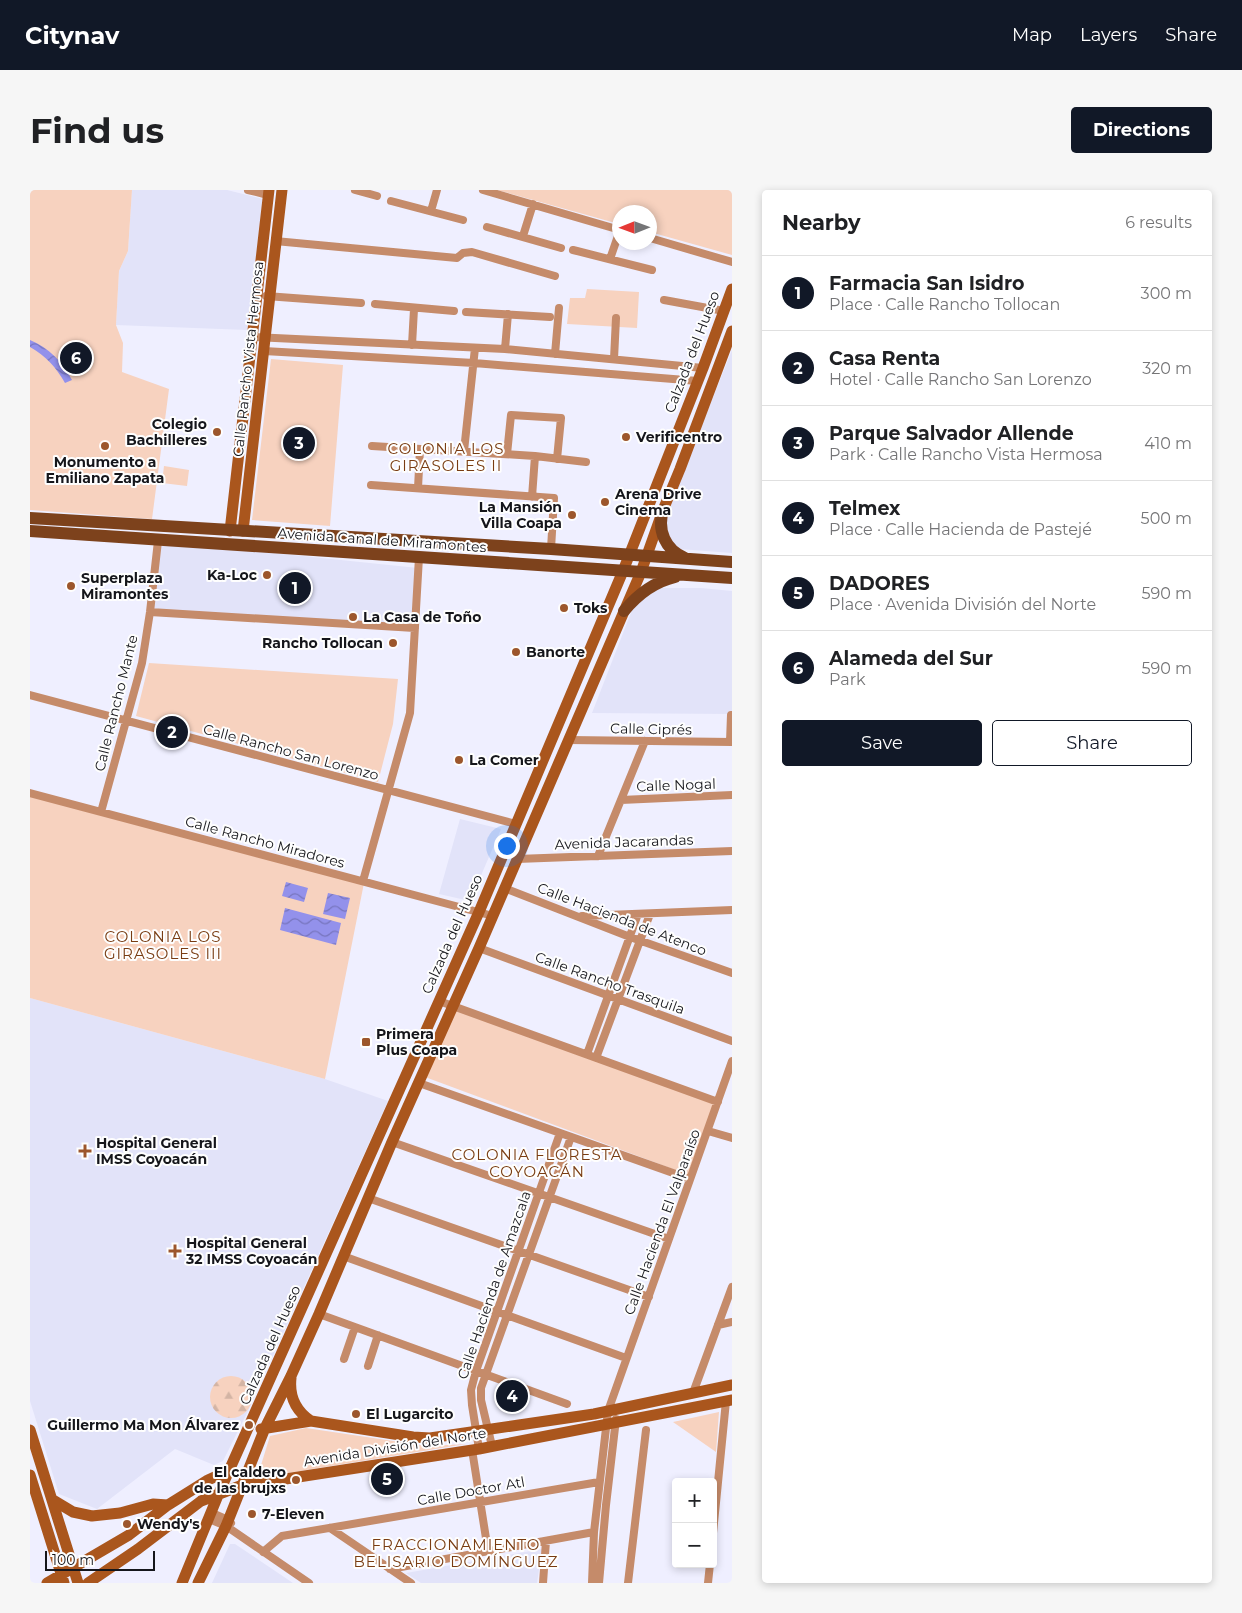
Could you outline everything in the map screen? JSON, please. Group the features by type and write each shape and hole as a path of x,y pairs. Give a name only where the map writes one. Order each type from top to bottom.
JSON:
{"main road":[{"name":"Calle Rancho Vista Hermosa","path":"237,531 266,337 275,240 282,190"},
{"name":"Calle Rancho Vista Hermosa","path":"237,531 252,337 268,192"},
{"name":"Calzada del Hueso","path":"182,1583 247,1431 479,912 629,554 698,381 732,289"},
{"name":"Calzada del Hueso","path":"198,1583 227,1523 240,1486 265,1428 319,1314 392,1142 479,948 641,572 732,331"},
{"path":"663,510 660,527 664,539 675,553 690,559"},
{"name":"Avenida Canal de Miramontes","path":"30,518 551,549 732,562"},
{"name":"Avenida Canal de Miramontes","path":"30,532 732,578"},
{"path":"624,611 638,596 654,585 678,577 696,576"},
{"path":"291,1376 290,1390 294,1404 301,1414 311,1421"},
{"name":"Avenida División del Norte","path":"247,1431 311,1421 430,1438 612,1410 732,1385"},
{"name":"Avenida División del Norte","path":"88,1583 138,1549 201,1501 240,1486 476,1452 492,1446 729,1401"},
{"path":"30,1430 78,1583"},
{"path":"47,1583 63,1579 73,1569 129,1535 168,1505 208,1480 230,1470"},
{"path":"30,1475 63,1579"},
{"path":"53,1500 73,1512 92,1516 120,1513 153,1504 168,1505"}],"street":[{"path":"248,190 268,192"},
{"path":"355,190 377,196"},
{"path":"431,211 437,190"},
{"path":"484,190 612,228"},
{"path":"391,200 463,220"},
{"path":"523,236 533,204"},
{"path":"487,226 561,248"},
{"path":"275,240 457,258 463,253 472,252 554,276"},
{"path":"657,240 732,262"},
{"path":"573,250 652,270"},
{"path":"610,259 613,250"},
{"path":"257,296 361,304"},
{"path":"664,300 724,311"},
{"path":"375,304 454,310"},
{"path":"412,345 414,308"},
{"path":"555,354 559,308"},
{"path":"466,312 550,317"},
{"path":"505,350 508,314"},
{"path":"614,359 616,318"},
{"path":"252,337 505,350 703,368"},
{"path":"370,356 371,343"},
{"path":"464,451 475,348"},
{"path":"264,350 474,363 698,381"},
{"path":"589,372 591,357"},
{"path":"507,454 511,415 561,418 557,459"},
{"path":"372,446 535,456 586,462"},
{"path":"418,488 420,449"},
{"path":"532,497 535,456"},
{"path":"371,485 554,498 551,549"},
{"name":"Calle Rancho Mante","path":"101,812 142,663 158,541"},
{"path":"364,881 410,713 419,557"},
{"path":"150,612 415,628"},
{"name":"Calle Rancho San Lorenzo","path":"30,695 516,824"},
{"path":"731,715 731,742"},
{"name":"Calle Ciprés","path":"569,740 731,742"},
{"path":"598,856 645,741"},
{"name":"Calle Rancho Miradores","path":"30,793 492,916"},
{"name":"Calle Nogal","path":"621,800 732,796"},
{"name":"Avenida Jacarandas","path":"517,859 732,851"},
{"name":"Calle Hacienda de Atenco","path":"504,888 630,937 732,973"},
{"path":"578,916 732,910"},
{"path":"587,1054 638,914"},
{"path":"596,1058 650,914"},
{"name":"Calle Rancho Trasquila","path":"479,948 732,1041"},
{"path":"439,1001 718,1102"},
{"name":"Calle Hacienda El Valparaíso","path":"612,1424 615,1392 626,1358 732,1061"},
{"path":"418,1083 690,1179"},
{"path":"708,1131 732,1138"},
{"name":"Calle Hacienda de Amazcala","path":"488,1551 480,1502 476,1432 471,1390 496,1311 560,1133"},
{"name":"Calle Hacienda de Amazcala","path":"492,1446 480,1393 571,1137"},
{"path":"392,1142 669,1239"},
{"path":"368,1198 649,1297"},
{"path":"343,1256 626,1358"},
{"path":"693,1393 732,1287"},
{"path":"319,1314 567,1404"},
{"path":"718,1325 732,1322"},
{"path":"344,1359 355,1327"},
{"path":"368,1366 378,1335"},
{"path":"714,1523 729,1401"},
{"path":"592,1583 597,1505 612,1424"},
{"path":"600,1583 612,1424"},
{"path":"628,1583 646,1430"},
{"name":"Calle Doctor Atl","path":"262,1552 282,1536 600,1482"},
{"path":"597,1505 606,1504"},
{"path":"211,1516 227,1523 262,1552 309,1583"},
{"path":"330,1528 411,1583"},
{"path":"390,1569 594,1532"},
{"path":"543,1583 546,1541"},
{"path":"708,1583 710,1568"}],"shaded area":[{"path":"132,190 227,190 263,199 247,330 116,325 119,271 128,251"},
{"path":"732,350 732,553 679,549 667,539 665,517"},
{"path":"158,541 418,568 413,632 150,610"},
{"path":"661,588 701,588 732,591 732,714 592,713 632,610 641,599"},
{"path":"460,819 501,829 470,901 439,894"},
{"name":"Hospital General 32 IMSS Coyoacán","path":"30,998 325,1079 388,1101 248,1411 223,1461 214,1465 175,1449 97,1509 59,1494 30,1401"},
{"path":"230,1544 235,1544 293,1583 212,1583"},
{"path":"542,1549 537,1583 421,1583 406,1573"}],"green space":[{"path":"30,190 132,190 128,251 119,271 116,325 123,343 122,372 169,389 152,519 30,510"},
{"path":"497,190 732,190 732,255 657,234 657,205 612,205 612,222"},
{"path":"587,289 639,292 637,328 567,324 570,298 585,298"},
{"path":"271,359 343,365 330,526 252,520"},
{"path":"164,466 189,470 187,486 162,483"},
{"path":"149,663 398,679 393,724 378,782 136,716"},
{"path":"30,796 364,883 325,1079 30,998"},
{"path":"457,1009 714,1104 689,1175 425,1077"},
{"path":"227,1376 235,1376 246,1382 252,1397 246,1412 235,1418 227,1418 216,1412 210,1401 210,1393 216,1382"},
{"path":"719,1412 716,1452 673,1422"},
{"path":"306,1428 427,1446 466,1444 257,1478 270,1436"}],"water":[{"path":"30,340 54,356 72,380 65,383 50,362 30,347"},
{"path":"286,882 308,888 304,902 282,896"},
{"path":"328,893 350,898 345,919 323,914"},
{"path":"285,908 341,923 336,945 280,930"}],"place":[{"name":"Alameda del Sur","path":"76,358"},
{"name":"Colegio Bachilleres","path":"217,432"},
{"name":"Verificentro","path":"626,437"},
{"name":"Parque Salvador Allende","path":"299,443"},
{"name":"Monumento a Emiliano Zapata","path":"105,446"},
{"name":"Arena Drive Cinema","path":"605,502"},
{"name":"La Mansión Villa Coapa","path":"572,515"},
{"name":"Ka-Loc","path":"267,575"},
{"name":"Superplaza Miramontes","path":"71,586"},
{"name":"Farmacia San Isidro","path":"295,588"},
{"name":"Toks","path":"564,608"},
{"name":"La Casa de Toño","path":"353,617"},
{"name":"Rancho Tollocan","path":"393,643"},
{"name":"Banorte","path":"516,652"},
{"name":"Casa Renta","path":"172,732"},
{"name":"La Comer","path":"459,760"},
{"name":"Primera Plus Coapa","path":"366,1042"},
{"name":"Hospital General IMSS Coyoacán","path":"85,1151"},
{"name":"Hospital General 32 IMSS Coyoacán","path":"175,1251"},
{"name":"Telmex","path":"512,1396"},
{"name":"El Lugarcito","path":"356,1414"},
{"name":"Guillermo Ma Mon Álvarez","path":"249,1425"},
{"name":"DADORES","path":"387,1479"},
{"name":"El caldero de las brujxs","path":"296,1480"},
{"name":"7-Eleven","path":"252,1514"},
{"name":"Wendy's","path":"127,1524"}],"district":[{"name":"COLONIA LOS GIRASOLES II","path":"446,456"},
{"name":"COLONIA LOS GIRASOLES III","path":"163,944"},
{"name":"COLONIA FLORESTA COYOACÁN","path":"537,1162"},
{"name":"FRACCIONAMIENTO BELISARIO DOMÍNGUEZ","path":"456,1552"}]}
